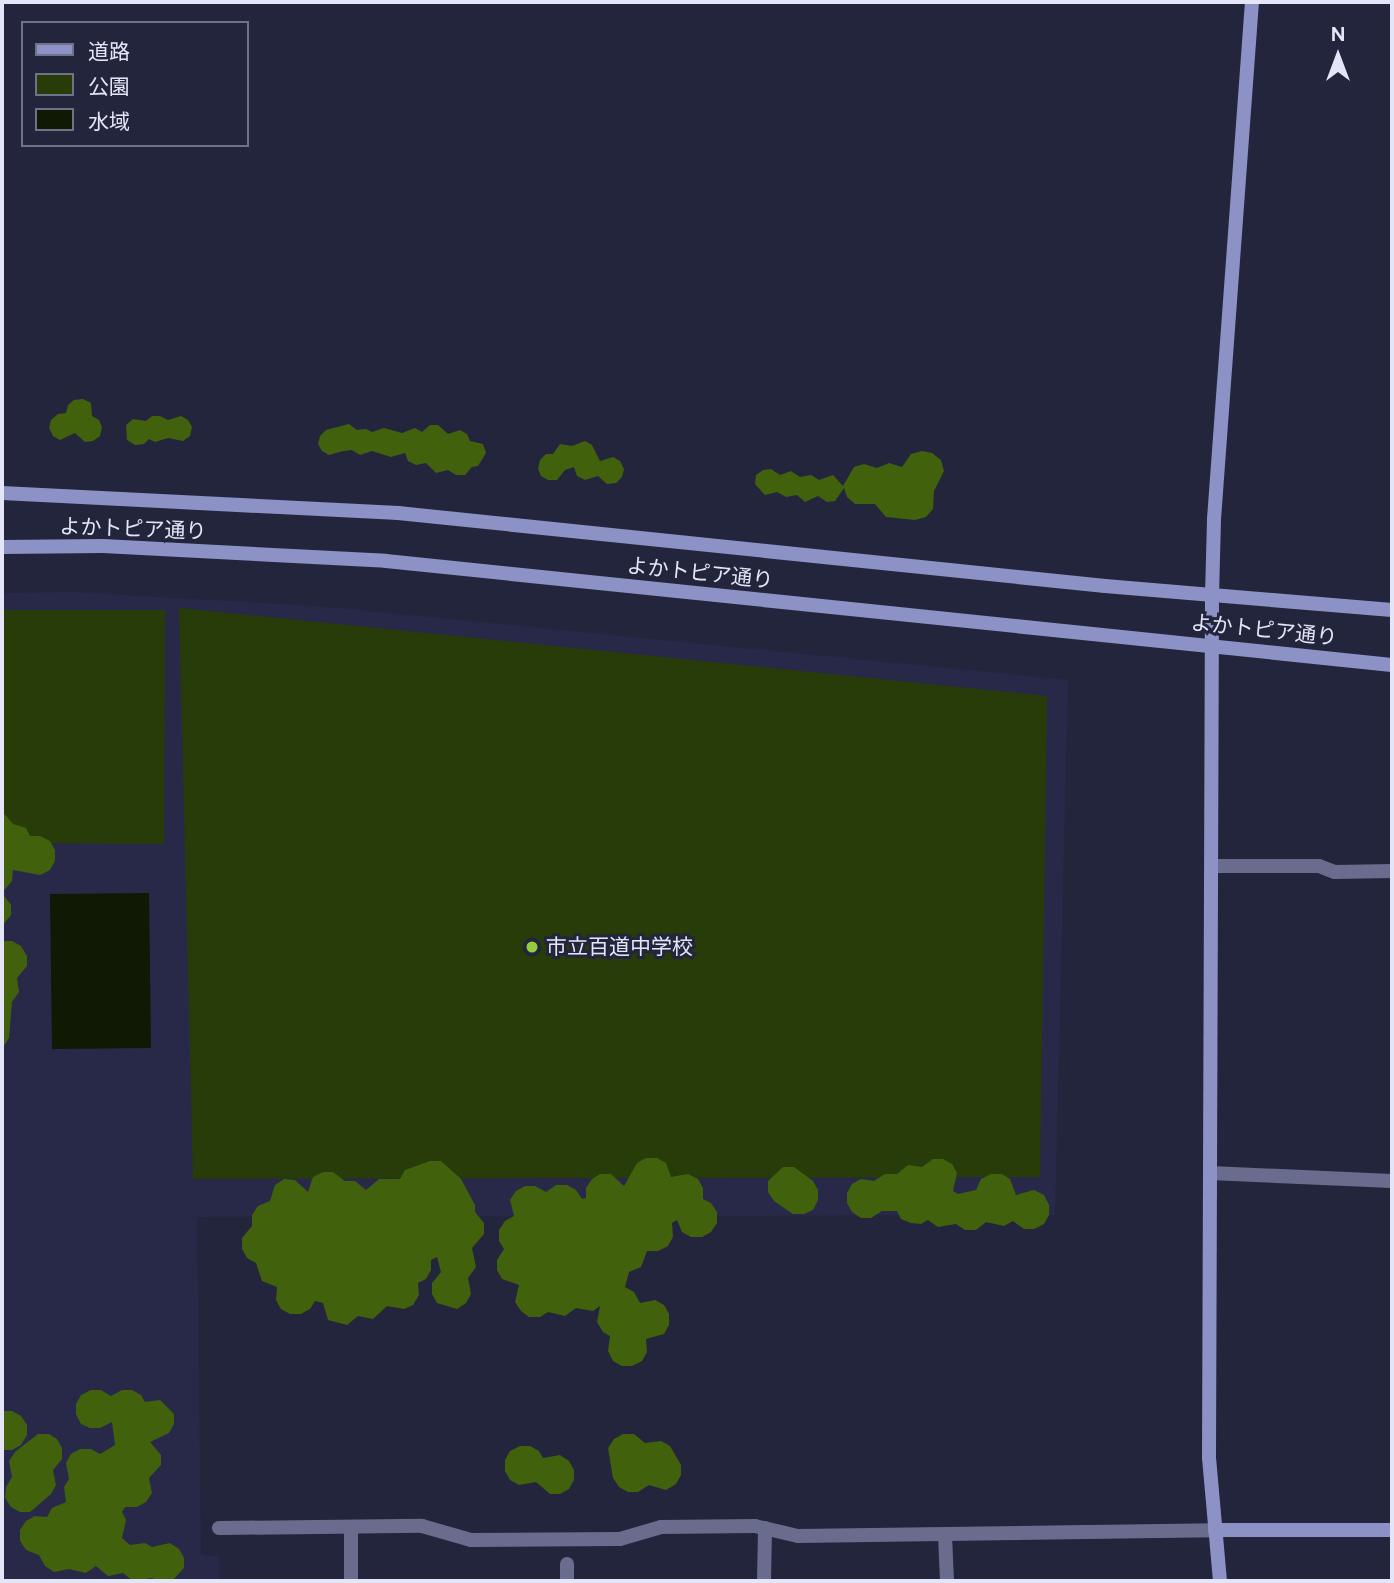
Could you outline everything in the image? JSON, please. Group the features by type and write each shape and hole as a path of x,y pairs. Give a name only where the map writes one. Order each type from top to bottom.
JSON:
{"street":[{"path":"1220,1581 1209,1458 1211,734 1214,646 1212,596 1214,519 1252,2"},
{"name":"よかトピア通り","path":"2,493 398,513 1212,596 1392,610"},
{"name":"よかトピア通り","path":"2,547 103,546 386,561 1392,665"},
{"path":"1212,866 1319,866 1335,872 1392,871"},
{"path":"1210,1173 1392,1181"},
{"path":"219,1528 422,1526 471,1540 620,1539 661,1527 765,1528 798,1536 1157,1529 1392,1530"},
{"path":"351,1528 351,1581"},
{"path":"764,1581 765,1528"},
{"path":"945,1535 947,1581"},
{"path":"567,1564 567,1581"}],"shaded area":[{"name":"市立百道中学校","path":"72,592 317,606 1068,680 1055,1215 197,1217 201,1555 219,1556 219,1581 2,1581 2,593"}],"green space":[{"path":"83,399 91,403 92,416 99,420 102,427 100,436 85,442 75,433 60,440 53,436 49,428 51,420 58,414 66,413 68,405 74,400"},
{"path":"152,416 168,420 181,416 188,420 192,427 190,436 183,441 168,438 155,442 149,439 144,444 135,445 127,440 126,425 133,419 146,421"},
{"path":"349,424 357,430 366,429 372,432 384,428 402,433 415,428 422,432 430,425 438,425 448,434 460,430 467,434 470,441 483,444 486,453 478,466 472,467 465,475 456,475 448,470 436,473 426,463 416,465 408,461 405,453 391,457 372,451 360,455 352,450 329,455 322,451 318,444 320,436 326,430"},
{"path":"585,441 592,445 600,461 613,457 620,461 624,469 622,477 616,483 607,484 598,476 585,480 577,476 574,467 565,470 557,480 548,480 541,476 538,469 540,460 546,454 553,454 560,444 572,446"},
{"path":"922,451 932,453 941,460 944,471 934,491 933,509 926,517 915,520 886,517 875,504 855,504 847,497 844,488 835,501 827,502 818,496 805,502 797,495 786,497 777,492 765,495 755,484 756,475 771,469 780,475 791,471 800,477 811,475 819,480 833,475 843,486 854,467 864,464 877,468 889,463 902,467 911,454"},
{"name":"市立百道中学校","path":"179,608 1047,696 1040,1177 193,1179"},
{"path":"2,610 165,610 164,844 2,843"},
{"path":"2,811 13,824 26,828 30,836 40,836 50,841 55,850 55,861 50,870 40,875 13,870 12,881 2,893"},
{"path":"2,893 11,905 11,915 2,926"},
{"path":"2,941 12,941 21,946 27,956 27,966 17,978 19,992 12,1002 9,1038 2,1049"},
{"path":"646,1158 657,1158 666,1163 671,1177 688,1174 698,1179 703,1188 703,1199 711,1203 717,1212 717,1223 711,1232 702,1237 691,1237 682,1232 677,1220 672,1223 673,1237 668,1246 658,1251 647,1251 641,1267 629,1272 625,1287 634,1292 640,1303 655,1300 664,1305 669,1314 669,1325 664,1334 646,1339 647,1352 642,1361 632,1366 622,1366 613,1361 608,1351 610,1336 603,1332 597,1322 600,1306 593,1311 576,1308 565,1316 548,1312 540,1317 529,1317 521,1311 515,1302 519,1285 502,1279 497,1270 497,1260 504,1249 499,1241 499,1230 505,1221 514,1216 510,1200 516,1191 525,1186 535,1186 546,1192 556,1185 567,1185 576,1190 582,1199 586,1198 586,1188 592,1179 600,1174 611,1174 624,1186 637,1163"},
{"path":"933,1159 943,1159 952,1164 957,1173 953,1191 958,1194 976,1190 981,1179 991,1174 1002,1174 1010,1179 1016,1195 1034,1190 1044,1195 1049,1205 1049,1215 1044,1224 1034,1229 1024,1229 1013,1221 1004,1226 986,1222 976,1230 965,1230 956,1224 938,1227 928,1220 921,1224 911,1223 901,1219 897,1211 882,1211 871,1218 861,1218 852,1212 847,1203 847,1193 852,1184 861,1179 874,1181 885,1174 897,1174 908,1165 922,1167"},
{"path":"430,1161 441,1161 461,1179 475,1205 475,1212 484,1223 484,1234 472,1248 476,1267 468,1278 471,1294 466,1303 457,1309 437,1303 432,1294 432,1283 441,1272 437,1257 431,1260 431,1270 426,1279 418,1283 419,1295 413,1305 404,1309 387,1306 373,1319 358,1316 347,1325 328,1320 323,1303 315,1301 310,1309 301,1314 290,1314 281,1309 276,1300 277,1287 262,1281 256,1263 247,1258 242,1249 242,1238 252,1226 252,1215 258,1206 270,1201 275,1185 284,1179 295,1180 308,1192 313,1177 323,1172 333,1172 345,1181 355,1181 366,1190 379,1179 400,1179 405,1170"},
{"path":"783,1167 794,1167 813,1181 818,1190 818,1200 813,1210 804,1214 793,1214 774,1201 768,1192 768,1181"},
{"path":"91,1390 101,1390 111,1396 122,1390 132,1390 141,1395 145,1402 160,1400 174,1414 174,1424 169,1433 150,1442 161,1455 161,1465 149,1478 152,1493 146,1502 137,1507 125,1507 122,1512 126,1520 122,1538 130,1545 145,1543 152,1547 170,1543 179,1549 184,1558 184,1568 172,1581 157,1581 152,1578 133,1581 123,1573 108,1576 96,1566 86,1573 69,1569 54,1572 45,1566 39,1555 26,1550 20,1541 20,1530 26,1521 35,1516 47,1517 52,1508 66,1502 64,1487 69,1479 66,1463 71,1454 80,1449 91,1449 100,1454 115,1445 112,1422 100,1428 90,1428 81,1424 76,1414 76,1404 81,1395"},
{"path":"2,1411 12,1411 21,1416 27,1425 27,1435 21,1445 12,1450 2,1450"},
{"path":"38,1434 49,1434 57,1439 62,1448 62,1459 53,1470 56,1485 51,1494 30,1512 20,1512 11,1507 5,1498 6,1487 12,1477 9,1461 15,1452"},
{"path":"623,1434 634,1434 645,1443 661,1441 670,1446 681,1465 681,1475 676,1484 666,1490 649,1485 638,1492 628,1492 619,1487 613,1478 608,1448 614,1439"},
{"path":"520,1446 530,1446 539,1451 543,1458 560,1455 569,1461 574,1470 574,1480 569,1489 560,1494 550,1494 536,1482 519,1485 510,1480 505,1471 505,1460 510,1451"}],"water":[{"path":"149,893 151,1048 52,1049 50,894"}],"place":[{"name":"市立百道中学校","path":"532,947"}]}
